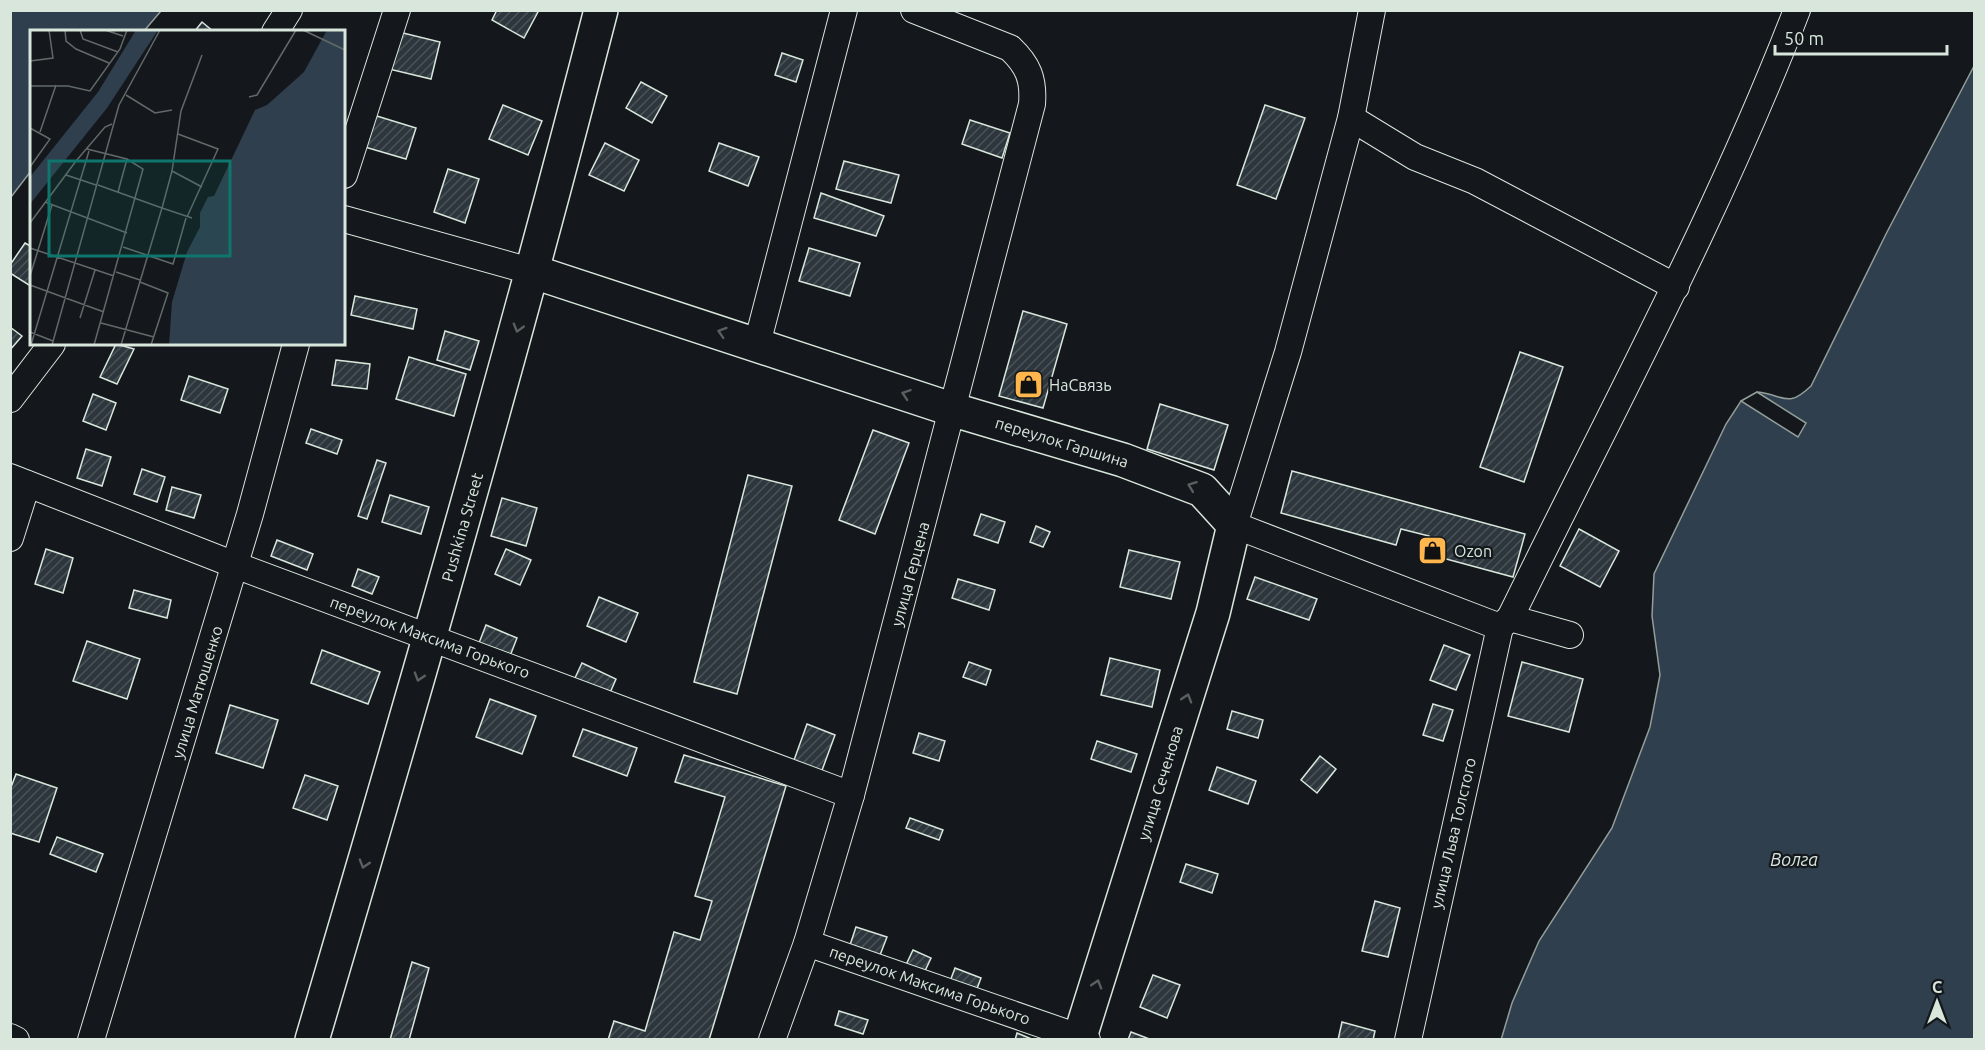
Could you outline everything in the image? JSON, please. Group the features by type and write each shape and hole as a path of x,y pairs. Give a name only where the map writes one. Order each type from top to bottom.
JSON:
{"main road":[{"name":"Pushkina Street","path":"312,1040 432,637 534,272 602,10"},
{"name":"переулок Гаршина","path":"534,272 954,410 1123,460 1202,490 1234,525"},
{"name":"улица Сеченова","path":"1082,1039 1213,614 1234,525"}],"street":[{"path":"276,30 289,10"},
{"path":"345,172 397,10"},
{"path":"757,344 844,10"},
{"name":"улица Герцена","path":"772,1040 807,943 851,795 954,410 1032,104 1030,74 1022,59 1010,48 914,10"},
{"path":"1234,525 1288,352 1351,118 1372,10"},
{"name":"улица Льва Толстого","path":"1408,1040 1505,623 1676,287 1776,65 1797,10"},
{"path":"1351,118 1415,157 1485,186 1676,287"},
{"path":"345,219 534,272"},
{"path":"10,399 51,345"},
{"name":"улица Матюшенко","path":"91,1040 236,565 296,345"},
{"path":"10,538 19,480"},
{"name":"переулок Максима Горького","path":"19,480 236,565 851,795"},
{"name":"переулок Гаршина","path":"1234,525 1505,623 1570,635"},
{"name":"переулок Максима Горького","path":"807,943 1082,1039"},
{"path":"10,1037 16,1040"}],"water":[{"path":"11,10 161,11 145,30 30,30 30,172 11,197"},
{"name":"Волга","path":"1974,66 1974,1039 1501,1040 1512,1003 1539,941 1612,828 1650,727 1660,675 1652,616 1654,574 1726,424 1741,401 1757,392 1791,399 1811,386 1886,234"}],"pier":[{"path":"1757,392 1806,423 1798,437 1741,401"}],"building":[{"path":"497,10 539,10 524,38 492,20"},
{"path":"202,22 212,30 196,30"},
{"path":"399,32 440,42 431,79 389,69"},
{"path":"782,53 803,60 796,82 775,75"},
{"path":"641,82 667,96 652,123 626,108"},
{"path":"503,105 542,121 528,155 489,139"},
{"path":"1265,105 1305,118 1276,199 1237,185"},
{"path":"367,113 416,128 406,159 358,145"},
{"path":"970,120 1010,133 1002,158 962,144"},
{"path":"605,143 639,160 624,191 589,175"},
{"path":"719,143 759,157 748,186 709,171"},
{"path":"844,161 899,175 891,203 836,189"},
{"path":"448,169 479,179 465,223 434,212"},
{"path":"821,193 884,216 876,236 814,218"},
{"path":"25,243 30,246 30,286 10,273 10,265"},
{"path":"809,248 860,263 850,296 799,281"},
{"path":"355,296 417,309 413,329 351,315"},
{"path":"1023,311 1067,324 1043,408 999,396"},
{"path":"10,327 22,336 10,350"},
{"path":"445,331 479,341 470,370 437,360"},
{"path":"116,345 134,349 117,384 100,377"},
{"path":"1520,352 1563,367 1524,482 1480,467"},
{"path":"409,357 466,374 454,416 396,399"},
{"path":"336,360 370,364 367,389 332,385"},
{"path":"189,376 228,389 220,413 181,400"},
{"path":"93,394 116,403 106,430 83,421"},
{"path":"1160,404 1228,425 1214,470 1147,449"},
{"path":"311,429 342,440 337,454 306,443"},
{"path":"873,430 909,443 875,534 839,520"},
{"path":"86,449 111,457 102,486 77,478"},
{"path":"377,460 386,463 367,519 358,516"},
{"path":"142,469 165,477 157,502 134,494"},
{"path":"1292,471 1525,534 1513,577 1424,553 1429,536 1401,529 1396,545 1281,513"},
{"path":"748,475 792,486 737,694 694,682"},
{"path":"172,487 201,495 194,518 166,510"},
{"path":"390,495 429,507 421,534 382,522"},
{"path":"502,498 537,508 526,546 491,536"},
{"path":"981,514 1005,522 998,543 974,535"},
{"path":"1036,526 1050,532 1043,547 1030,542"},
{"path":"1579,529 1619,551 1600,587 1560,566"},
{"path":"277,540 313,554 307,570 271,556"},
{"path":"46,549 73,558 63,593 35,584"},
{"path":"506,549 531,560 520,585 495,574"},
{"path":"1129,550 1180,562 1171,599 1120,587"},
{"path":"358,569 379,577 372,594 352,586"},
{"path":"1255,577 1317,599 1309,620 1247,599"},
{"path":"958,579 995,590 989,610 952,598"},
{"path":"134,590 171,600 167,618 129,608"},
{"path":"599,597 638,613 626,642 587,626"},
{"path":"486,625 517,638 510,656 479,643"},
{"path":"87,641 140,659 127,699 73,681"},
{"path":"1444,645 1470,655 1456,690 1430,680"},
{"path":"322,650 380,672 368,704 311,683"},
{"path":"1110,658 1160,670 1152,707 1101,695"},
{"path":"969,662 991,670 986,685 963,677"},
{"path":"1522,662 1583,679 1569,732 1508,716"},
{"path":"582,663 616,679 609,695 574,680"},
{"path":"490,699 536,716 522,754 476,737"},
{"path":"1433,704 1453,710 1443,741 1423,735"},
{"path":"230,705 278,720 263,768 216,753"},
{"path":"1232,711 1263,720 1258,738 1227,729"},
{"path":"807,724 835,735 821,773 793,763"},
{"path":"583,729 637,748 627,776 573,756"},
{"path":"919,733 945,741 939,761 913,753"},
{"path":"1097,741 1137,754 1131,772 1091,759"},
{"path":"684,755 786,786 709,1040 608,1040 614,1021 645,1031 674,932 700,940 712,901 695,896 725,797 675,782"},
{"path":"1320,756 1336,769 1317,793 1301,780"},
{"path":"1217,767 1256,781 1248,804 1209,790"},
{"path":"16,774 57,788 39,842 10,833 10,790"},
{"path":"305,775 338,786 327,820 293,808"},
{"path":"910,818 943,830 939,840 906,828"},
{"path":"57,837 103,854 96,872 50,854"},
{"path":"1186,864 1218,874 1212,893 1180,882"},
{"path":"1375,901 1400,908 1388,957 1362,951"},
{"path":"856,927 887,937 880,955 850,945"},
{"path":"913,950 931,958 923,975 905,967"},
{"path":"412,962 429,968 409,1040 390,1040"},
{"path":"955,968 981,978 975,994 949,984"},
{"path":"1153,975 1180,985 1167,1018 1140,1007"},
{"path":"839,1011 868,1020 863,1034 835,1025"},
{"path":"1342,1022 1375,1031 1373,1040 1338,1040"},
{"path":"1131,1032 1152,1040 1128,1040"},
{"path":"1017,1033 1034,1040 1015,1040"}],"place":[{"name":"НаСвязь","path":"1028,385"},
{"name":"Ozon","path":"1433,551"}]}
